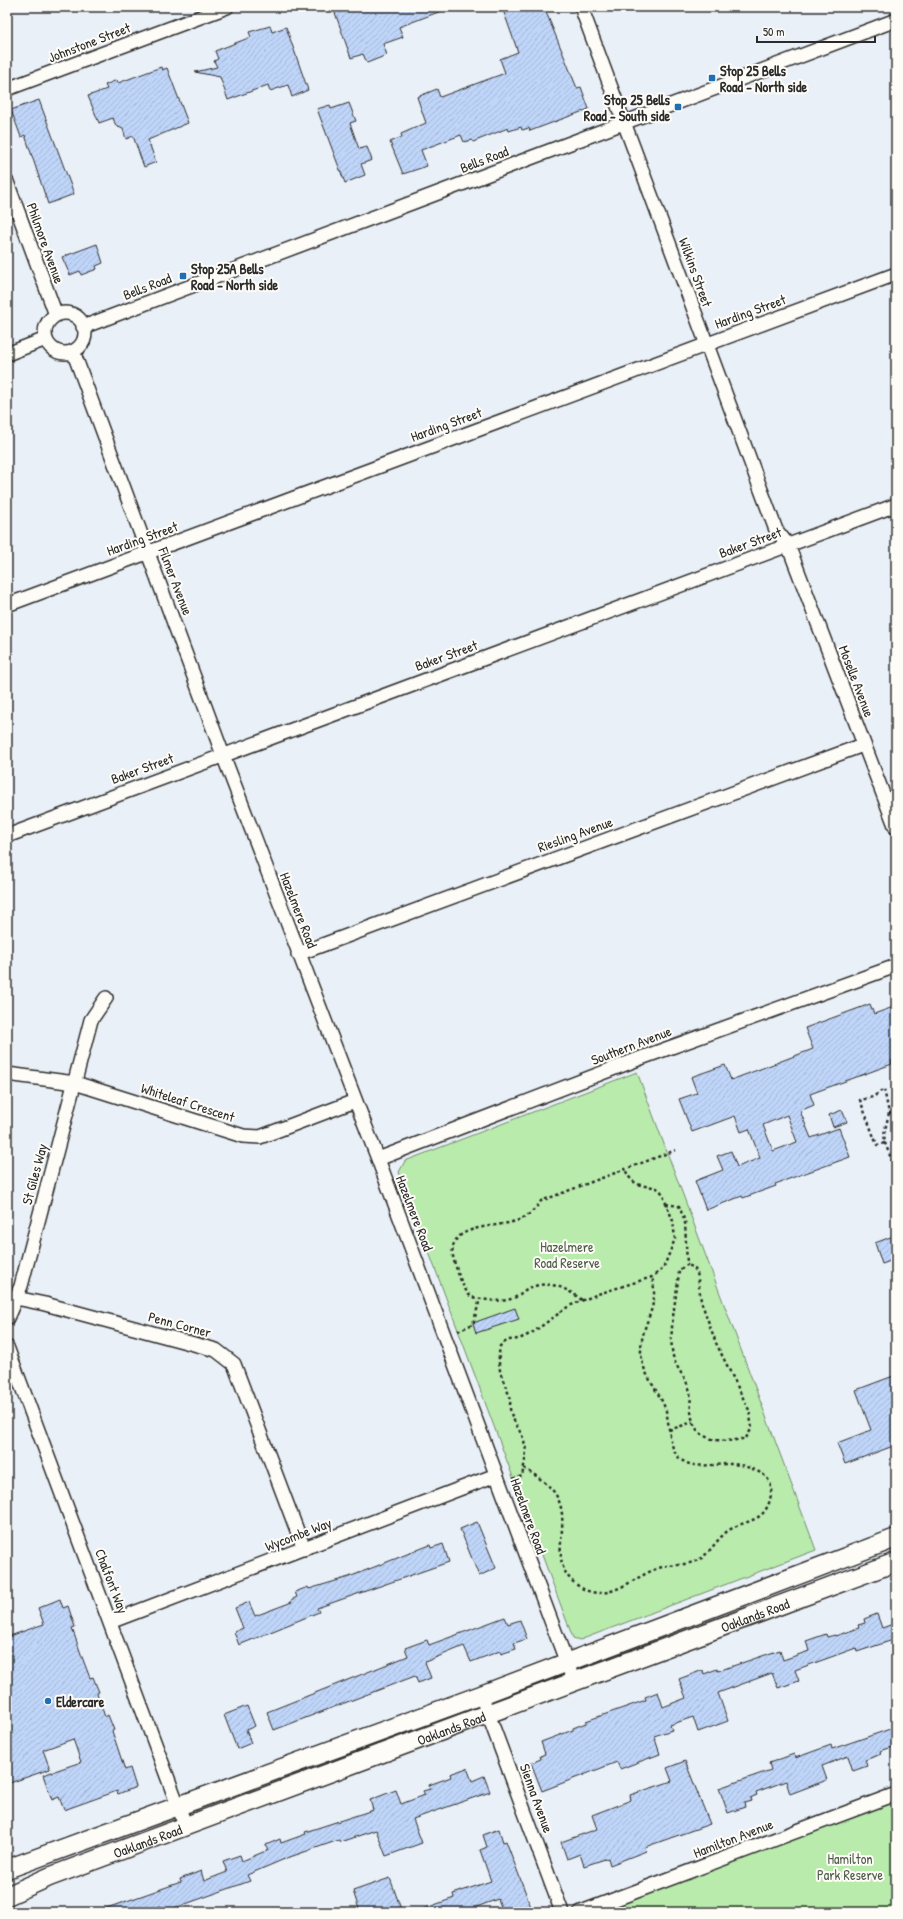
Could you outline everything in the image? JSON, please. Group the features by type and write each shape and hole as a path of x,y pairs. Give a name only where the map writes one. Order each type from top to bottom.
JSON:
{"main road":[{"name":"Oaklands Road","path":"7,1869 481,1695 896,1538"},
{"name":"Oaklands Road","path":"7,1896 49,1877 186,1828 896,1562"}],"street":[{"name":"Johnstone Street","path":"7,89 227,7"},
{"name":"Wilkins Street","path":"581,7 776,530 788,545"},
{"name":"Bells Road","path":"83,327 896,20"},
{"name":"Philmore Avenue","path":"7,182 56,315"},
{"name":"Harding Street","path":"7,605 896,274"},
{"path":"69,314 80,321 83,327 84,338 73,351 60,352 54,350 46,339 45,334 48,323 56,315 69,314"},
{"path":"7,354 46,339"},
{"name":"Filmer Avenue","path":"73,351 223,755"},
{"name":"Baker Street","path":"7,836 896,505"},
{"name":"Moselle Avenue","path":"788,545 863,745 896,828"},
{"name":"Riesling Avenue","path":"298,954 863,745"},
{"name":"Hazelmere Road","path":"223,755 298,954 378,1159 574,1682"},
{"name":"Southern Avenue","path":"378,1159 634,1061 896,966"},
{"name":"St Giles Way","path":"7,1318 21,1286 91,1020 106,998"},
{"name":"Whiteleaf Crescent","path":"7,1074 75,1083 243,1136 260,1137 356,1101"},
{"name":"Penn Corner","path":"16,1298 45,1304 216,1350 234,1364 304,1549"},
{"name":"Chalfont Way","path":"7,1347 186,1828"},
{"name":"Wycombe Way","path":"110,1622 304,1549 498,1480"},
{"name":"Sienna Avenue","path":"481,1695 562,1912"},
{"name":"Hamilton Avenue","path":"581,1912 896,1794"}],"path":[{"path":"885,1143 877,1145 860,1100 873,1097 884,1089 889,1113 884,1134 885,1143 896,1171"},
{"path":"889,1113 896,1113"},
{"path":"582,1300 556,1284 541,1285 526,1289 511,1300 480,1299 471,1297 465,1291 453,1259 453,1245 463,1234 476,1228 521,1220 535,1210 541,1201 676,1150"},
{"path":"498,1480 522,1476 526,1459 525,1442 511,1415 509,1406 511,1400 499,1370 498,1361 500,1346 508,1340 519,1339 532,1333 569,1306 582,1300 652,1277 663,1268 674,1239 673,1221 660,1189 637,1185 628,1177 625,1169"},
{"path":"666,1204 679,1206 685,1222 687,1265"},
{"path":"687,1265 693,1267 697,1272 701,1300 711,1329 724,1361 748,1410 752,1428 749,1435 739,1440 709,1439 701,1434 693,1422 690,1391 686,1380 675,1364 671,1344 679,1271 687,1265"},
{"path":"524,1468 551,1489 559,1500 561,1516 561,1563 567,1576 580,1588 608,1593 658,1568 695,1561 703,1557 728,1531 737,1525 756,1519 766,1511 771,1497 771,1484 763,1474 747,1466 732,1464 695,1466 684,1462 678,1457 673,1447 666,1411 643,1368 641,1350 643,1334 654,1304 655,1290 652,1277"},
{"path":"444,1336 473,1324 480,1299"},
{"path":"669,1430 693,1422"}],"green space":[{"name":"Hazelmere Road Reserve","path":"637,1072 816,1550 580,1640 573,1638 399,1172 405,1161"},
{"name":"Hamilton Park Reserve","path":"896,1801 896,1912 598,1912"}],"building":[{"path":"333,7 449,8 399,27 403,37 383,44 387,55 367,63 363,54 351,58"},
{"path":"502,7 544,7 577,88 581,87 589,109 530,131 529,128 522,130 521,127 509,131 508,128 473,142 472,140 464,142 461,135 421,150 427,166 403,174 390,142 402,137 401,134 426,123 417,97 437,89 440,97 505,73 500,59 518,52"},
{"path":"270,26 272,32 286,27 308,90 292,97 288,85 270,91 268,85 228,100 220,77 195,72 217,67 214,61 218,59 215,51 251,37 249,32"},
{"path":"161,67 162,70 167,68 188,123 148,140 156,162 144,167 133,136 126,139 123,129 116,126 113,118 99,123 88,96 107,89 105,85 117,80 118,83"},
{"path":"39,100 74,194 48,204 25,135 21,137 11,110"},
{"path":"349,103 356,121 350,123 359,149 367,147 372,160 361,164 365,175 345,183 317,109 330,105 331,109"},
{"path":"97,244 103,263 96,266 97,269 81,275 80,271 70,275 62,257"},
{"path":"870,1004 874,1014 896,1006 896,1060 891,1061 892,1064 810,1094 814,1105 800,1111 811,1138 839,1128 850,1157 775,1184 776,1186 743,1198 742,1196 706,1210 695,1181 723,1170 717,1156 731,1151 737,1167 760,1158 749,1129 741,1132 735,1116 692,1132 679,1099 697,1093 691,1077 725,1065 731,1080 813,1049 805,1028","holes":["787,1115 797,1142 773,1151 763,1125"]},
{"path":"842,1110 847,1122 833,1127 829,1115"},
{"path":"896,1235 896,1259 882,1264 875,1243"},
{"path":"515,1308 519,1319 476,1333 473,1323"},
{"path":"896,1375 896,1445 845,1464 837,1443 871,1430 856,1390"},
{"path":"477,1522 496,1568 479,1576 460,1529"},
{"path":"443,1544 449,1562 317,1608 319,1612 239,1645 234,1632 243,1628 235,1608 249,1602 255,1616 292,1602 291,1600 297,1597 295,1592 308,1587 309,1589 349,1577 430,1545 431,1548"},
{"name":"Eldercare","path":"60,1599 63,1608 68,1606 75,1627 72,1628 82,1657 90,1678 93,1677 99,1692 97,1693 105,1717 108,1715 114,1730 112,1731 125,1770 130,1768 136,1787 118,1794 117,1791 64,1810 59,1797 52,1800 43,1775 81,1762 73,1739 43,1750 50,1769 7,1784 7,1637 44,1624 38,1608"},
{"path":"877,1614 882,1628 896,1623 896,1639 857,1652 856,1648 795,1670 799,1681 778,1688 772,1673 718,1693 728,1721 698,1732 693,1717 670,1725 672,1730 654,1736 660,1754 620,1769 617,1762 542,1791 531,1763 541,1759 540,1756 545,1754 541,1742 573,1730 573,1728 586,1723 586,1721 646,1700 645,1697 658,1692 663,1707 686,1698 679,1679 703,1670 704,1674 717,1669 718,1671 780,1650 783,1660 809,1651 806,1641 826,1634 827,1637 835,1636 859,1628 858,1625 865,1623 864,1619"},
{"path":"505,1617 508,1624 520,1620 527,1639 514,1643 516,1649 501,1654 500,1651 471,1662 464,1646 425,1662 431,1678 418,1683 415,1676 274,1730 267,1712 408,1656 405,1648 427,1640 429,1645"},
{"path":"247,1706 255,1726 246,1730 251,1743 237,1749 224,1715"},
{"path":"896,1727 896,1746 880,1751 881,1754 865,1760 867,1766 853,1771 848,1756 822,1766 827,1780 790,1794 786,1781 756,1792 757,1795 750,1798 751,1801 744,1803 745,1807 728,1813 719,1788 771,1770 769,1763 794,1754 795,1758 831,1745 832,1749"},
{"path":"685,1761 710,1824 645,1847 646,1851 610,1865 608,1858 584,1866 580,1854 567,1859 561,1842 597,1829 592,1815 631,1800 630,1795 672,1781 667,1768"},
{"path":"467,1768 472,1781 484,1776 490,1792 413,1819 422,1843 386,1856 376,1830 340,1842 339,1840 287,1858 247,1875 250,1881 163,1912 161,1906 142,1912 102,1912 101,1910 181,1882 180,1879 201,1871 204,1881 227,1872 223,1861 240,1855 242,1861 268,1850 266,1845 280,1839 281,1843 306,1834 305,1832 373,1810 370,1800 396,1790 401,1804 425,1795 423,1791 430,1789 429,1785 451,1777 450,1774"},
{"path":"499,1829 503,1842 506,1841 531,1907 517,1912 503,1912 498,1899 463,1912 421,1912 420,1910 454,1898 453,1894 491,1881 480,1850 487,1847 483,1835"},
{"path":"390,1878 402,1912 360,1912 353,1891"}],"place":[{"name":"Stop 25 Bells Road - North side","path":"712,78"},
{"name":"Stop 25 Bells Road - South side","path":"678,107"},
{"name":"Stop 25A Bells Road - North side","path":"183,276"},
{"name":"Eldercare","path":"48,1701"}]}
